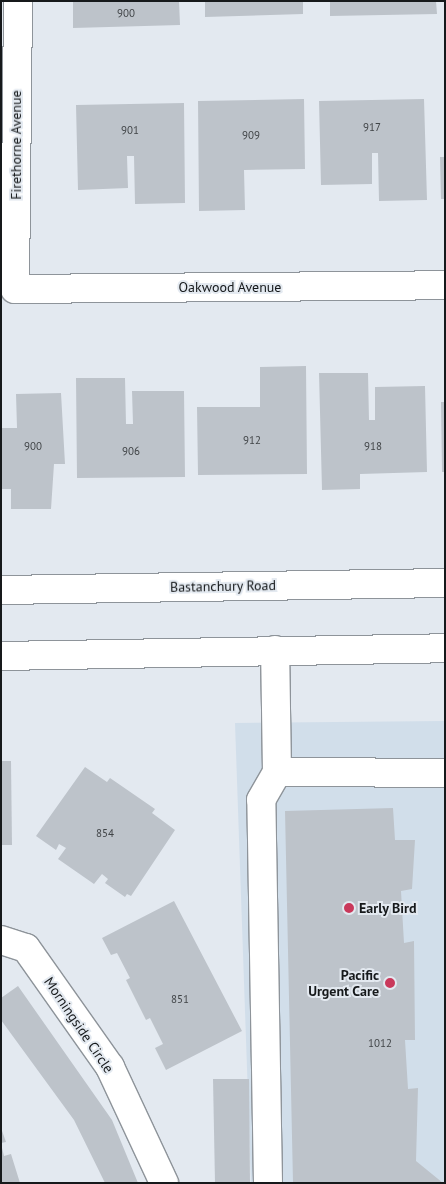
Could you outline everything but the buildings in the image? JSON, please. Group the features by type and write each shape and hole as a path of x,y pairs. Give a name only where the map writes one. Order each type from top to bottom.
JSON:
{"street":[{"name":"Firethorne Avenue","path":"15,289 18,1"},
{"name":"Oakwood Avenue","path":"15,289 445,286"},
{"name":"Bastanchury Road","path":"1,590 445,583"},
{"path":"1,656 445,648"},
{"path":"268,1183 261,800 277,772 275,650"},
{"path":"277,772 445,773"},
{"name":"Morningside Circle","path":"1,940 26,948 110,1067 164,1183"}],"shaded area":[{"path":"445,721 445,1183 251,1183 235,723"}],"place":[{"name":"Early Bird","path":"349,908"},
{"name":"Pacific Urgent Care","path":"390,983"}]}
